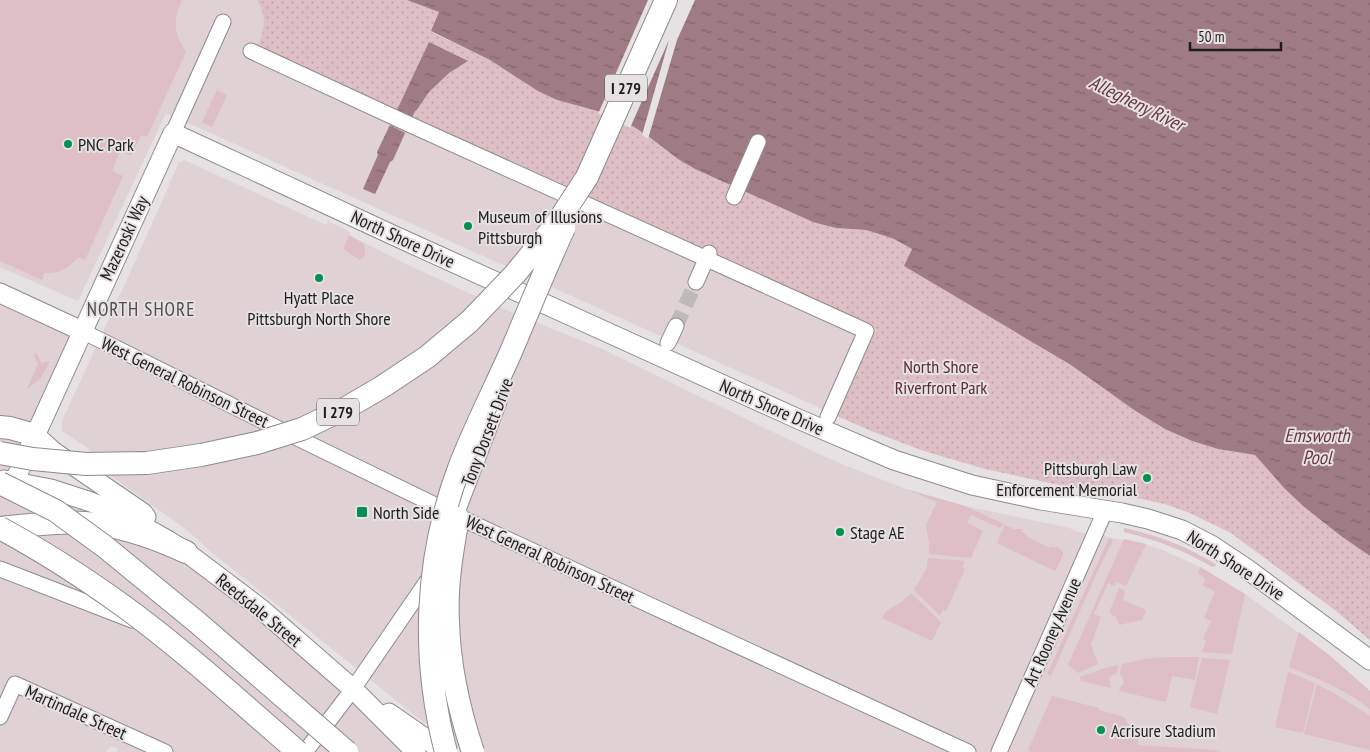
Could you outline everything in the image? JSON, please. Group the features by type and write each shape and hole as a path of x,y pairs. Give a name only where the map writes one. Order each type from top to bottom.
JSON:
{"highway":[{"name":"I 279","path":"0,453 86,464 147,463 202,455 257,443 302,429 346,408 427,357 470,321 515,274 557,223 587,176 666,0"},
{"name":"I 279","path":"0,464 44,468 138,465 200,455 256,442 314,422 358,400 396,377 435,350 477,314 522,265 560,218 587,176"},
{"path":"444,752 431,678 429,621 433,570 441,525 459,470 476,429 587,176"},
{"path":"473,752 466,732 452,668 448,620 450,577 455,536 465,481 478,436 587,176"},
{"path":"489,752 465,686 458,638 455,587 460,535 469,476 510,354"},
{"path":"0,427 35,435"},
{"path":"4,480 56,511 104,546 198,623 347,752"},
{"path":"465,481 458,532 456,622 465,683 479,738 485,752"},
{"path":"0,528 52,523 96,524 123,529 157,539 186,552"},
{"path":"0,528 56,560 123,606 181,652 298,752"}],"main road":[{"name":"North Shore Drive","path":"172,133 852,443 894,460 972,485 1040,500 1148,519 1182,530 1211,545 1247,569 1370,660"},
{"name":"Mazeroski Way","path":"4,480 35,435 172,133"},
{"name":"West General Robinson Street","path":"0,293 82,331"},
{"name":"Reedsdale Street","path":"35,435 54,452 144,513 161,535"},
{"name":"Reedsdale Street","path":"4,480 51,489 91,502 123,514 161,535 260,608 354,689 416,752"},
{"name":"Reedsdale Street","path":"354,689 444,752"}],"street":[{"name":"Mazeroski Way","path":"172,133 223,22"},
{"path":"252,51 410,125 708,256 866,331 828,416"},
{"path":"734,197 758,142"},
{"path":"696,282 708,256"},
{"name":"Tony Dorsett Drive","path":"305,752 354,689 433,571 537,300"},
{"path":"668,343 676,326"},
{"name":"West General Robinson Street","path":"82,331 456,515 968,752"},
{"name":"Art Rooney Avenue","path":"999,752 1106,511"},
{"path":"0,570 173,636"},
{"name":"Martindale Street","path":"0,717 15,684 165,752"}],"shaded area":[{"path":"0,0 407,0 431,32 490,60 557,100 577,106 746,191 905,266 1071,365 1134,410 1303,506 1370,556 1370,640 1335,610 1231,533 1190,513 1165,504 985,469 921,450 869,430 166,113 78,301 0,267"},
{"path":"184,160 326,225 328,221 350,232 349,235 406,264 506,310 600,348 849,467 906,489 965,506 1070,528 1074,531 1146,544 1200,567 1245,594 1329,655 1370,691 1370,752 465,752 428,726 210,551 186,529 107,473 88,448 62,431 62,421 179,163"},
{"path":"0,293 82,331 14,482 161,535 416,752 116,752 118,748 110,746 106,752 0,752"}],"green space":[{"name":"PNC Park","path":"0,0 182,0 177,14 176,27 179,39 186,52 147,137 141,135 131,156 120,151 112,171 123,176 85,260 78,257 63,270 44,273 42,280 0,261"},
{"name":"North Shore Riverfront Park","path":"257,0 407,0 439,12 431,32 490,60 557,100 605,113 634,127 695,169 746,191 836,228 866,230 894,239 912,249 905,266 1071,365 1134,410 1165,429 1192,441 1218,449 1255,455 1303,506 1370,556 1370,640 1335,610 1231,533 1190,513 1165,504 985,469 921,450 837,416 876,329 562,184 439,129 411,120 375,194 363,189 378,155 377,152 397,109 258,47 264,18"},
{"path":"217,90 227,95 212,127 202,122"},
{"path":"349,235 364,244 365,256 360,260 343,249"},
{"path":"36,352 41,363 50,361 41,378 27,389 38,363 34,356"},
{"path":"906,489 965,506 1004,524 1000,528 971,515 967,523 983,531 971,558 929,554 926,525 937,502"},
{"path":"1005,525 1014,529 1023,529 1021,532 1026,534 1026,536 1050,548 1051,546 1056,548 1057,546 1063,552 1063,555 1055,571 997,543"},
{"path":"1124,528 1172,542 1217,565 1212,567 1170,546 1124,532"},
{"path":"1109,538 1113,540 1051,676 1047,674"},
{"path":"1124,539 1146,544 1126,586 1116,582 1114,586 1108,583 1094,614 1101,617 1091,644 1098,664 1078,673 1068,665"},
{"path":"928,558 965,561 962,567 965,569 946,611 943,609 940,616 914,590 927,568"},
{"path":"1200,567 1245,594 1232,654 1202,652 1206,641 1203,639 1211,621 1204,618 1215,591 1203,586 1205,579 1198,573"},
{"path":"1119,588 1125,591 1123,600 1146,610 1142,620 1119,625 1116,617 1109,613"},
{"path":"911,593 941,622 932,641 882,618 886,611 902,602"},
{"path":"1299,632 1370,691 1370,709 1341,690 1289,667"},
{"path":"1199,657 1195,680 1172,676 1166,702 1119,691 1124,683 1120,674 1123,664 1145,659"},
{"path":"1202,658 1230,660 1217,714 1190,707"},
{"path":"1118,665 1117,673 1109,679 1111,688 1081,681 1080,677"},
{"path":"1288,672 1315,683 1303,733 1275,727"},
{"path":"1317,684 1370,716 1370,750 1304,734"},
{"path":"1052,696 1099,708 1099,710 1124,717 1138,740 1138,745 1220,752 1031,752 1028,750"}],"water":[{"path":"407,0 1370,0 1370,556 1303,506 1255,455 1218,449 1192,441 1165,429 1134,410 1071,365 904,266 912,249 894,239 866,230 836,228 813,222 695,169 634,127 605,113 557,100 538,91 490,60 431,31 439,12"},
{"path":"429,42 468,61 449,73 429,92 415,111 411,120 396,112"},
{"path":"390,125 405,133 375,194 363,189"}],"pier":[{"path":"648,0 695,0 677,40 648,139 642,135 669,40 630,128 598,114"}],"tunnel":[{"path":"676,326 696,282"}],"place":[{"name":"PNC Park","path":"68,144"},
{"name":"Museum of Illusions Pittsburgh","path":"468,226"},
{"name":"Hyatt Place Pittsburgh North Shore","path":"319,278"},
{"name":"Pittsburgh Law Enforcement Memorial","path":"1147,478"},
{"name":"North Side","path":"362,512"},
{"name":"Stage AE","path":"840,532"},
{"name":"Acrisure Stadium","path":"1101,730"}],"district":[{"name":"NORTH SHORE","path":"141,309"}],"water label":[{"name":"Allegheny River","path":"1137,103"},
{"name":"Emsworth Pool","path":"1317,446"}]}
